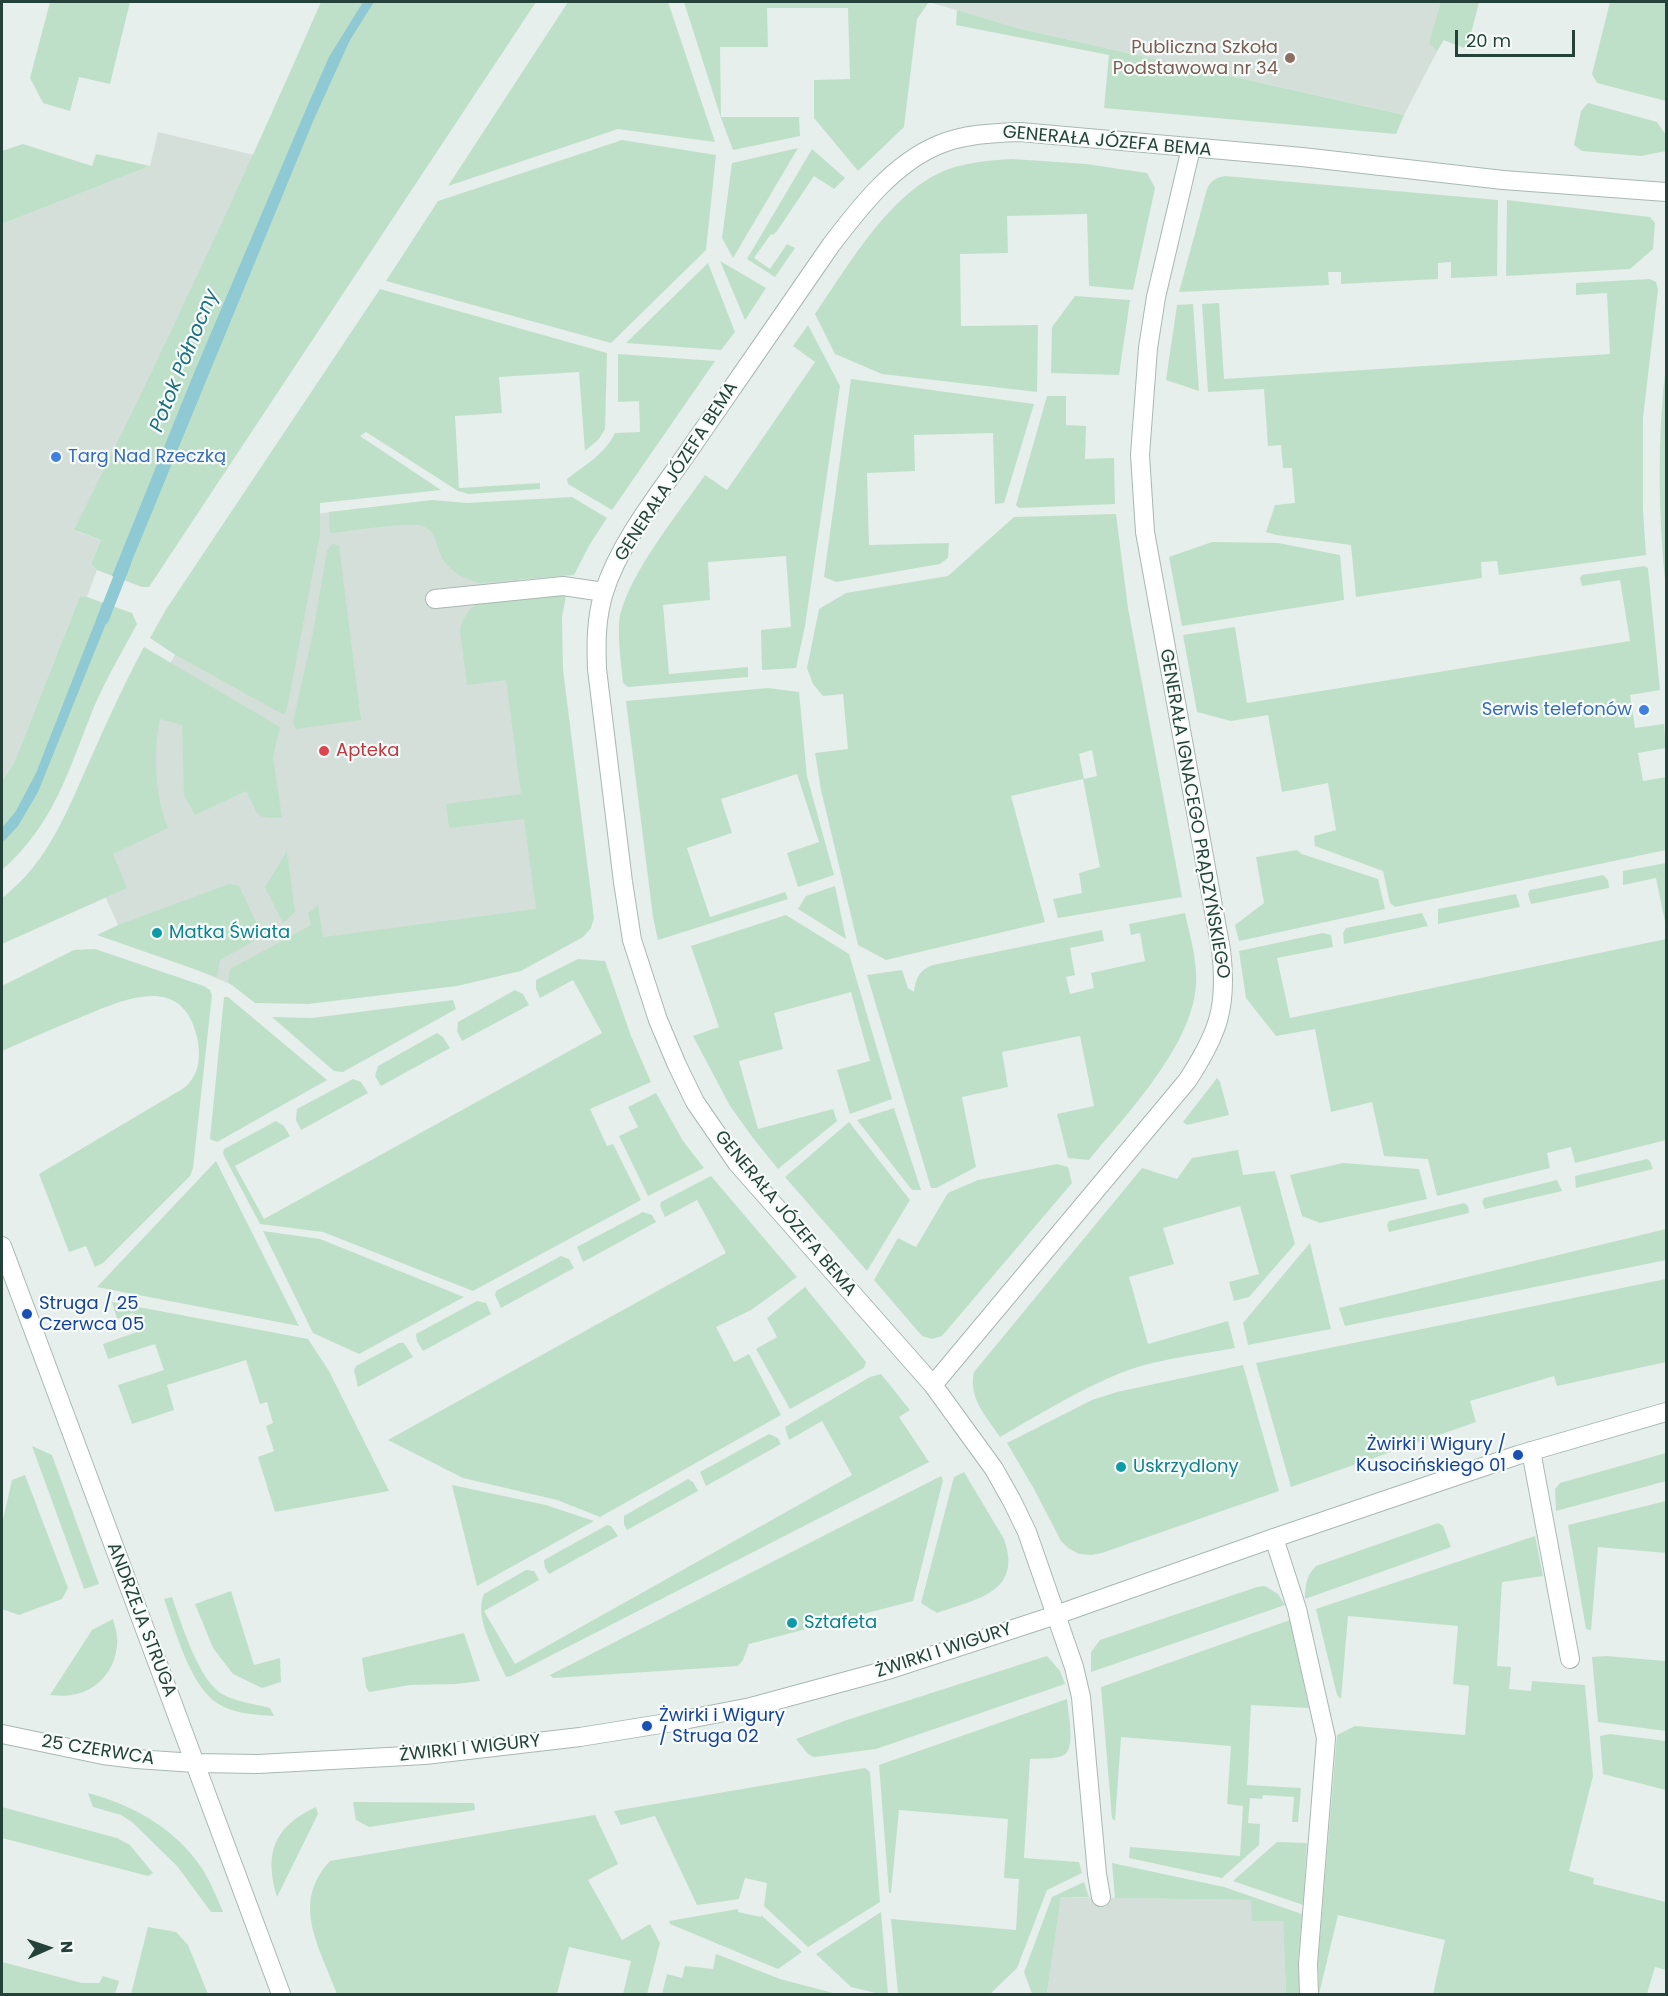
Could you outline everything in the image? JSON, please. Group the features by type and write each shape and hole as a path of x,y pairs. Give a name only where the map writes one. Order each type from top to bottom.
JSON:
{"street":[{"name":"GENERAŁA JÓZEFA BEMA","path":"1101,1898 1081,1697 1074,1667 1027,1532 1012,1501 994,1469 933,1385 737,1163 717,1137 695,1102 658,1020 632,940 623,882 597,669 597,618 604,592 613,569 644,516 831,245 881,186 907,163 939,144 958,138 990,133 1020,132 1302,157 1503,180 1666,192"},
{"name":"GENERAŁA IGNACEGO PRĄDZYŃSKIEGO","path":"933,1385 1187,1081 1209,1045 1224,999 1225,976 1221,950 1145,531 1140,455 1149,338 1191,148"},
{"path":"435,599 564,586 604,592"},
{"name":"ANDRZEJA STRUGA","path":"2,1246 281,1995"},
{"name":"ŻWIRKI I WIGURY","path":"195,1763 311,1762 425,1755 580,1737 750,1707 891,1669 1056,1615 1531,1451 1666,1412"},
{"path":"1531,1451 1570,1659"},
{"path":"1274,1538 1297,1609 1326,1738 1308,1964 1309,1995"},
{"name":"25 CZERWCA","path":"2,1734 103,1755 195,1763"}],"shaded area":[{"name":"Publiczna Szkoła Podstawowa nr 34","path":"929,2 1479,2 1467,49 1443,40 1404,115 1017,28"},
{"name":"Targ Nad Rzeczką","path":"158,132 254,155 147,385 75,531 101,540 91,564 97,570 87,597 80,596 14,763 2,781 2,224 150,166"},
{"path":"433,500 513,530 554,925 261,997 125,940 72,824 257,521"},
{"path":"1061,1897 1251,1900 1283,1921 1286,1994 1047,1994"}],"green space":[{"path":"50,2 130,2 110,84 79,77 70,111 43,103 30,78"},
{"path":"321,2 536,2 149,587 142,587 97,570 91,564 101,540 74,530 201,268"},
{"path":"568,2 668,2 715,142 618,129 448,186"},
{"path":"684,2 929,2 917,19 904,127 858,171 814,118 814,80 850,79 848,8 767,8 768,47 720,47 721,117 799,117 800,136 733,150 721,118"},
{"path":"1441,2 1479,2 1467,49 1444,40 1437,51 1429,43"},
{"path":"1610,2 1666,2 1666,101 1597,83 1592,74"},
{"path":"957,10 1017,28 1404,115 1396,134 1104,108 1109,55 956,25"},
{"path":"1588,103 1657,122 1666,135 1666,151 1641,156 1582,151 1574,145 1581,111"},
{"path":"622,140 716,155 706,250 611,343 386,281 438,201"},
{"path":"23,144 92,166 96,154 150,166 2,224 2,151"},
{"path":"798,148 733,258 722,238 732,163"},
{"path":"812,149 845,178 834,189 814,176 777,231 771,234 754,258 770,269 787,244 795,248 775,277 747,259"},
{"path":"1013,159 1086,164 1147,173 1155,188 1133,290 1089,286 1087,214 1007,216 1008,253 960,254 961,326 1038,325 1037,392 882,374 835,354 815,314 857,252 890,211 928,179 949,169 981,162"},
{"path":"1225,176 1498,200 1497,276 1451,278 1451,262 1438,263 1438,279 1341,284 1341,272 1328,272 1329,285 1179,292 1207,189 1214,180"},
{"path":"1507,200 1650,217 1655,223 1653,249 1630,269 1506,276"},
{"path":"720,261 766,288 745,320"},
{"path":"708,263 735,332 721,350 626,343"},
{"path":"1650,279 1656,282 1658,290 1643,418 1643,510 1646,555 1499,575 1497,561 1481,562 1482,578 1356,597 1351,545 1266,532 1275,505 1295,503 1292,468 1283,468 1281,445 1268,446 1264,389 1208,392 1202,304 1219,303 1224,379 1610,354 1607,293 1576,295 1576,283"},
{"path":"380,289 607,353 605,429 599,439 585,451 579,372 499,377 502,413 455,416 459,488 540,483 540,489 468,494 458,491 366,432 360,436 441,490 320,503 320,535 284,715 174,654 150,638 165,611"},
{"path":"1075,296 1130,300 1119,375 1051,373 1052,327"},
{"path":"1193,304 1199,391 1166,380 1177,305"},
{"path":"808,325 840,386 805,626 796,668 762,670 761,630 791,627 786,556 708,562 710,600 663,605 669,674 748,667 748,677 628,687 623,683 619,623 631,587 654,547 705,475 727,490 815,362 793,346"},
{"path":"618,354 715,361 612,510 568,484 567,479 600,453 615,433 640,432 639,401 618,402"},
{"path":"1666,364 1666,590 1661,534 1660,477 1661,420"},
{"path":"851,379 1034,404 1004,503 995,504 993,433 914,435 915,471 867,473 869,545 949,543 948,558 940,564 836,582 824,577"},
{"path":"1047,396 1066,396 1066,425 1086,426 1085,459 1114,458 1115,504 1019,508 1016,505"},
{"path":"572,497 607,518 574,575 481,583 464,578 450,569 440,554 434,535 422,526 392,526 330,533 329,512 433,500 467,503"},
{"path":"1116,514 1128,608 1182,897 1058,918 1053,899 1082,893 1079,873 1100,867 1083,779 1011,796 1045,922 886,960 858,945 821,790 815,753 848,749 843,694 823,696 813,684 807,668 819,609 846,593 948,576 1014,517","holes":["1092,750 1097,776 1084,779 1079,754"]},
{"path":"1212,542 1278,543 1340,555 1344,600 1182,626 1169,557"},
{"path":"332,544 339,545 361,720 296,729 293,722 313,632 327,551"},
{"path":"1644,566 1648,568 1660,690 1630,695 1635,728 1664,724 1666,748 1638,753 1643,781 1666,777 1666,850 1395,907 1390,903 1383,871 1315,846 1314,836 1336,830 1328,783 1282,792 1268,715 1231,721 1197,712 1183,635 1235,627 1247,703 1630,641 1620,580 1582,586 1580,578 1582,575"},
{"path":"80,596 132,613 137,624 99,697 48,815 20,852 2,870 2,781 14,763"},
{"path":"566,596 562,617 563,669 594,918 591,928 583,937 521,971 457,986 308,1004 255,1003 228,982 230,969 311,925 308,913 318,905 323,937 536,909 524,819 449,828 446,804 521,794 506,680 467,685 460,631 462,621 471,608 478,604"},
{"path":"144,647 280,727 273,757 282,817 266,817 258,814 246,791 195,815 184,795 182,725 160,719 156,746 156,774 160,803 168,828 113,854 127,888 2,944 2,898 32,869 55,835"},
{"path":"768,688 799,692 807,776 834,875 798,887 787,853 819,842 797,774 721,799 732,833 687,848 710,917 785,892 788,899 658,940 653,917 626,701"},
{"path":"1297,850 1302,854 1378,879 1385,909 1239,941 1235,925 1264,903 1256,857"},
{"path":"287,851 295,912 283,923 265,887"},
{"path":"1666,863 1666,927 1656,878 1623,885 1623,871"},
{"path":"1603,875 1608,880 1609,888 1531,904 1528,894 1530,890"},
{"path":"229,884 239,886 263,936 220,960 217,977 97,935 118,925"},
{"path":"835,886 846,939 798,909 806,896"},
{"path":"1516,894 1520,907 1438,924 1438,909"},
{"path":"1185,913 1196,972 1194,997 1187,1022 1175,1048 1159,1073 1089,1160 1068,1158 1057,1114 1094,1106 1080,1036 1002,1052 1008,1087 962,1097 976,1167 936,1188 931,1188 867,975 902,970 908,988 914,992 919,975 924,969 933,965 1102,930 1104,941 1070,948 1075,975 1066,977 1070,994 1094,988 1091,973 1145,961 1140,933 1131,935 1129,924"},
{"path":"1422,913 1428,926 1344,944 1343,933 1346,928"},
{"path":"786,915 849,954 892,1099 850,1114 837,1070 870,1061 851,992 774,1013 783,1049 739,1061 758,1129 833,1109 837,1121 778,1169 730,1106 693,1036 719,1027 691,946"},
{"path":"1323,933 1331,935 1333,947 1277,958 1290,1018 1666,939 1666,1140 1575,1163 1571,1147 1547,1153 1550,1168 1437,1196 1428,1159 1384,1156 1372,1102 1331,1112 1315,1029 1276,1036 1246,998 1239,951"},
{"path":"95,949 204,986 210,990 212,995 193,1168 190,1176 103,1263 95,1267 86,1246 69,1252 39,1174 184,1088 196,1071 199,1051 197,1037 189,1016 177,1003 162,997 145,996 109,1006 2,1051 2,986 74,950"},
{"path":"578,959 605,961 631,1036 651,1082 590,1109 607,1146 613,1144 641,1200 473,1291 323,1232 260,1224 223,1154 224,1149 276,1121 284,1126 290,1136 235,1166 264,1219 602,1033 573,980 540,998 536,989 536,980"},
{"path":"515,990 523,994 529,1005 462,1041 457,1031 458,1022"},
{"path":"224,997 228,997 327,1080 217,1142 210,1139"},
{"path":"453,1000 456,1009 343,1072 334,1071 272,1017 312,1018"},
{"path":"437,1033 443,1037 450,1048 381,1086 375,1076 378,1066"},
{"path":"1217,1078 1229,1115 1187,1125 1183,1122"},
{"path":"353,1079 361,1082 368,1093 301,1130 296,1120 297,1109"},
{"path":"656,1093 683,1141 704,1168 648,1196 619,1136 638,1127 628,1107"},
{"path":"894,1108 921,1190 912,1190 857,1120"},
{"path":"849,1122 910,1200 867,1271 785,1177"},
{"path":"1238,1150 1243,1175 1275,1171 1295,1244 1249,1297 1234,1301 1229,1282 1259,1274 1240,1206 1163,1228 1174,1264 1129,1277 1148,1344 1228,1321 1235,1348 1161,1361 1118,1374 1000,1437 979,1406 974,1390 974,1372 1142,1168 1177,1179 1192,1158"},
{"path":"1647,1159 1653,1169 1576,1188 1575,1176"},
{"path":"216,1161 299,1326 97,1287"},
{"path":"1343,1163 1419,1169 1427,1199 1320,1223 1302,1216 1290,1175"},
{"path":"1057,1164 1068,1167 1072,1183 942,1336 932,1339 922,1336 874,1280 898,1238 916,1247 948,1193 978,1180"},
{"path":"711,1176 797,1277 751,1310 716,1327 734,1362 749,1354 781,1415 600,1517 557,1500 463,1478 388,1440 726,1253 697,1200 665,1217 660,1206 661,1202"},
{"path":"1557,1180 1562,1191 1485,1209 1482,1202 1484,1198"},
{"path":"1464,1203 1468,1206 1469,1213 1389,1232 1387,1225 1389,1221"},
{"path":"643,1212 652,1215 656,1222 583,1262 577,1247"},
{"path":"1666,1229 1666,1260 1345,1326 1339,1308"},
{"path":"263,1231 320,1239 464,1297 359,1354 313,1333"},
{"path":"1310,1243 1331,1329 1248,1345 1243,1323"},
{"path":"561,1256 569,1259 574,1268 501,1308 495,1295 496,1291"},
{"path":"1666,1279 1666,1362 1557,1386 1554,1376 1470,1401 1476,1422 1291,1487 1256,1363"},
{"path":"805,1287 866,1362 864,1368 790,1409 756,1349 777,1337 767,1318"},
{"path":"477,1301 486,1303 491,1314 423,1351 416,1334"},
{"path":"112,1302 308,1339 329,1371 389,1491 275,1512 258,1457 274,1451 266,1426 273,1423 267,1402 260,1404 246,1360 167,1385 174,1410 132,1424 118,1385 164,1370 155,1344 108,1359 103,1344 140,1331 133,1313 117,1319"},
{"path":"399,1343 404,1343 413,1357 358,1387 354,1370 356,1366"},
{"path":"1243,1365 1279,1491 1102,1553 1079,1554 1068,1548 1061,1541 1007,1443 1092,1400 1117,1392"},
{"path":"881,1374 910,1410 899,1417 929,1462 506,1677 483,1624 481,1603 484,1594 526,1570 534,1571 539,1580 484,1611 515,1664 852,1475 822,1421 789,1440 785,1427 870,1377"},
{"path":"769,1434 778,1438 781,1444 706,1486 700,1472"},
{"path":"32,1446 52,1455 99,1584 84,1589"},
{"path":"1666,1453 1666,1481 1556,1511 1555,1489 1560,1483"},
{"path":"964,1472 1004,1539 1008,1557 1007,1571 992,1591 980,1598 937,1613 921,1603 954,1477"},
{"path":"25,1475 68,1588 62,1599 19,1615 2,1609 2,1524 12,1480"},
{"path":"941,1476 943,1480 913,1601 749,1644 738,1666 553,1678 550,1675"},
{"path":"688,1479 693,1482 698,1491 627,1530 624,1516"},
{"path":"452,1485 546,1505 594,1521 477,1586"},
{"path":"1666,1501 1666,1553 1598,1547 1591,1630 1586,1629 1568,1525"},
{"path":"1438,1523 1443,1526 1451,1547 1305,1599 1307,1581 1316,1566"},
{"path":"607,1525 611,1526 618,1536 549,1574 544,1560"},
{"path":"1535,1536 1543,1576 1502,1582 1497,1666 1511,1667 1509,1689 1531,1691 1532,1681 1585,1685 1593,1776 1569,1871 1594,1878 1593,1884 1666,1902 1666,1970 1655,1967 1647,1994 1433,1994 1445,1940 1338,1915 1319,1994 1318,1961 1337,1735 1355,1726 1465,1735 1469,1686 1453,1684 1458,1626 1348,1616 1341,1699 1337,1695 1316,1609"},
{"path":"1265,1586 1278,1594 1285,1605 1091,1672 1091,1652 1100,1640"},
{"path":"231,1591 254,1665 280,1658 281,1682 262,1688 233,1674 213,1648 195,1604"},
{"path":"172,1597 192,1651 215,1688 235,1699 270,1708 274,1716 249,1714 224,1707 212,1700 202,1689 186,1660 164,1599"},
{"path":"113,1619 117,1635 117,1649 114,1660 103,1678 89,1690 80,1693 50,1695 92,1630"},
{"path":"1290,1620 1309,1708 1251,1705 1247,1785 1301,1788 1298,1822 1292,1822 1294,1797 1263,1795 1262,1799 1250,1798 1248,1823 1260,1824 1259,1845 1222,1878 1129,1858 1130,1847 1240,1856 1243,1806 1227,1804 1231,1746 1121,1737 1115,1821 1112,1818 1101,1687"},
{"path":"464,1633 480,1681 410,1685 369,1692 366,1687 362,1658"},
{"path":"1047,1656 1060,1671 1065,1684 876,1749 814,1757 808,1754 796,1739 847,1720"},
{"path":"1592,1657 1666,1661 1666,1731 1598,1722"},
{"path":"1067,1699 1070,1721 1068,1751 1056,1758 1030,1759 1024,1858 1079,1862 1082,1873 1047,1890 1017,1968 990,1994 898,1994 891,1919 1016,1930 1019,1879 1004,1878 1008,1819 899,1810 891,1893 889,1893 879,1765"},
{"path":"1610,1734 1666,1741 1666,1790 1603,1774 1600,1736"},
{"path":"865,1768 870,1772 880,1902 808,1947 764,1906 767,1883 745,1878 739,1899 697,1905 655,1816 621,1825 614,1811"},
{"path":"88,1793 137,1812 180,1842 203,1870 223,1912 211,1912 177,1866 132,1822 121,1815 93,1807"},
{"path":"353,1802 474,1803 475,1810 369,1827 356,1820"},
{"path":"2,1807 117,1838 130,1845 153,1873 148,1876 2,1838"},
{"path":"316,1807 318,1814 277,1897 272,1868 272,1855 276,1843 290,1823"},
{"path":"595,1815 618,1864 588,1880 622,1940 650,1924 660,1943 647,1994 623,1994 631,1961 569,1947 557,1994 337,1994 317,1943 310,1910 312,1893 318,1877 330,1861"},
{"path":"1277,1842 1307,1843 1303,1905 1233,1881"},
{"path":"1112,1863 1224,1887 1302,1914 1298,1963 1300,1994 1286,1994 1283,1921 1252,1921 1251,1900 1115,1898"},
{"path":"1084,1882 1089,1897 1061,1897 1047,1994 1032,1994 1024,1972 1052,1897"},
{"path":"738,1909 738,1912 761,1917 761,1915 802,1952 778,1969 670,1924 669,1921"},
{"path":"881,1912 888,1994 851,1987 816,1954"},
{"path":"148,1927 176,1932 188,1945 208,1994 131,1994"},
{"path":"716,1954 780,1979 837,1994 662,1994 667,1974 682,1978 685,1966 713,1969"},
{"path":"2,1962 82,1983 99,1983 103,1976 119,1981 115,1994 2,1994"}],"water":[{"path":"363,2 374,2 350,40 314,119 124,580 112,576 194,373 307,107 329,57"},
{"path":"103,602 113,606 38,792 18,826 2,843 2,828 16,811 36,773"}],"waterway":[{"name":"Potok Północny","path":"103,619 125,563"}],"place":[{"name":"Publiczna Szkoła Podstawowa nr 34","path":"1290,58"},
{"name":"Targ Nad Rzeczką","path":"56,457"},
{"name":"Serwis telefonów","path":"1644,710"},
{"name":"Apteka","path":"324,751"},
{"name":"Matka Świata","path":"157,933"},
{"name":"Struga / 25 Czerwca 05","path":"27,1314"},
{"name":"Żwirki i Wigury / Kusocińskiego 01","path":"1518,1455"},
{"name":"Uskrzydlony","path":"1121,1467"},
{"name":"Sztafeta","path":"792,1623"},
{"name":"Żwirki i Wigury / Struga 02","path":"647,1726"}]}
